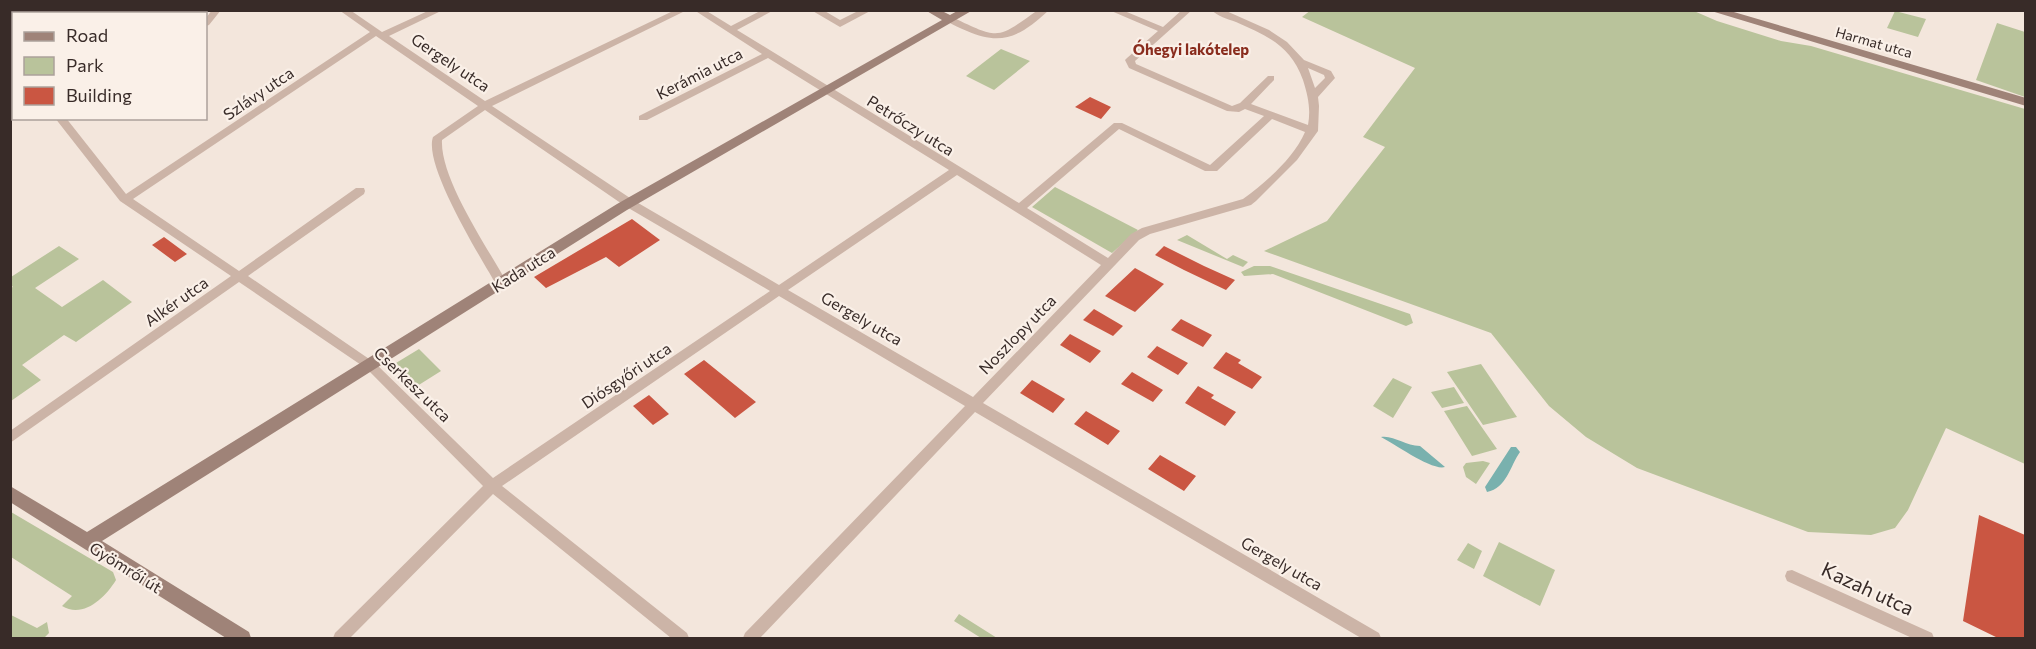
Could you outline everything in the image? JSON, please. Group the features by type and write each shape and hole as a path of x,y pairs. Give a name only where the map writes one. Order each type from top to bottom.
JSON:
{"street":[{"path":"207,22 217,10"},
{"name":"Gergely utca","path":"343,10 629,203 1374,639"},
{"name":"Szlávy utca","path":"126,199 379,34 439,10"},
{"path":"501,283 444,178 434,146 440,136 484,106 683,10"},
{"name":"Petrőczy utca","path":"698,10 1109,264"},
{"path":"730,30 770,10"},
{"path":"815,10 840,24 868,10"},
{"path":"930,10 989,39 999,39 1045,10"},
{"name":"Kada utca","path":"86,542 629,203 968,10"},
{"path":"1113,10 1163,30"},
{"path":"1188,10 1130,60 1132,66 1231,109 1239,110 1271,78"},
{"path":"1215,10 1275,38 1292,50 1301,62 1314,95 1313,131 1244,105"},
{"name":"Harmat utca","path":"1713,10 2025,102"},
{"name":"Kerámia utca","path":"643,118 768,54"},
{"path":"10,61 12,68"},
{"path":"1301,62 1328,73 1330,78 1314,95"},
{"path":"1019,209 1118,125 1213,169 1271,115"},
{"name":"Cserkesz utca","path":"65,120 126,199 371,366 492,486 682,639"},
{"name":"Noszlopy utca","path":"750,639 1135,237 1146,231 1247,202 1260,193 1307,143 1313,131"},
{"name":"Diósgyőri utca","path":"340,639 492,486 956,170"},
{"name":"Alkér utca","path":"10,438 360,191"},
{"name":"Gyömrői út","path":"10,493 242,639"},
{"name":"Kazah utca","path":"1792,576 1927,639"}],"green space":[{"path":"1311,10 1694,11 1717,21 1781,41 1811,46 2025,109 2025,464 1946,428 1908,510 1895,528 1871,535 1808,532 1637,468 1586,437 1549,406 1491,333 1264,251 1327,221 1385,147 1363,137 1415,68 1302,17"},
{"path":"1895,11 1926,19 1918,37 1887,28"},
{"path":"1997,23 2025,32 2025,97 1976,80"},
{"path":"1001,49 1030,61 994,90 966,76"},
{"path":"1055,187 1138,230 1112,253 1032,207"},
{"path":"1187,235 1227,259 1233,255 1248,262 1243,267 1177,240"},
{"path":"59,246 79,259 35,288 62,307 103,280 132,302 76,342 64,335 22,365 41,380 11,401 10,288 13,287 11,277"},
{"path":"1254,266 1270,266 1410,314 1413,323 1406,326 1273,274 1244,276 1241,272"},
{"path":"419,349 441,371 414,388 391,366"},
{"path":"1481,364 1517,417 1483,425 1447,372"},
{"path":"1393,378 1412,387 1393,418 1373,406"},
{"path":"1454,387 1464,403 1442,408 1431,392"},
{"path":"1467,406 1497,449 1472,456 1444,411"},
{"path":"1483,461 1490,463 1476,484 1466,477 1463,467 1466,463"},
{"path":"11,512 113,572 116,580 100,600 78,610 62,606 72,596 11,557"},
{"path":"1499,542 1555,570 1540,606 1483,576"},
{"path":"1468,543 1482,551 1474,569 1457,560"},
{"path":"959,614 997,638 981,638 954,621"},
{"path":"11,615 37,628 47,622 49,633 44,638 11,638"}],"water":[{"path":"1381,437 1420,446 1445,467 1431,465"},
{"path":"1511,447 1516,447 1520,452 1504,481 1494,490 1487,492 1485,487"}],"building":[{"path":"1090,97 1111,107 1101,119 1075,107"},
{"path":"632,219 660,240 619,267 606,257 546,288 534,277"},
{"path":"164,237 187,254 175,262 152,245"},
{"path":"1164,246 1235,280 1226,290 1184,270 1155,255"},
{"path":"1135,268 1164,284 1135,312 1105,296"},
{"path":"1094,309 1123,326 1113,336 1083,320"},
{"path":"1181,319 1212,335 1203,347 1171,330"},
{"path":"1070,334 1101,351 1090,363 1060,345"},
{"path":"1157,346 1188,363 1178,375 1147,357"},
{"path":"1226,352 1241,360 1238,363 1262,377 1252,389 1213,368"},
{"path":"704,360 756,402 735,418 684,374"},
{"path":"1132,372 1163,390 1153,402 1121,384"},
{"path":"1032,380 1065,399 1053,413 1020,393"},
{"path":"1198,386 1214,395 1211,398 1236,412 1225,426 1185,403"},
{"path":"649,395 669,414 653,425 633,406"},
{"path":"1086,411 1120,431 1108,445 1074,424"},
{"path":"1160,455 1196,476 1184,491 1148,469"},
{"path":"1979,515 2025,535 2025,639 2000,639 1963,621"}],"district":[{"name":"Óhegyi lakótelep","path":"1191,49"}]}
